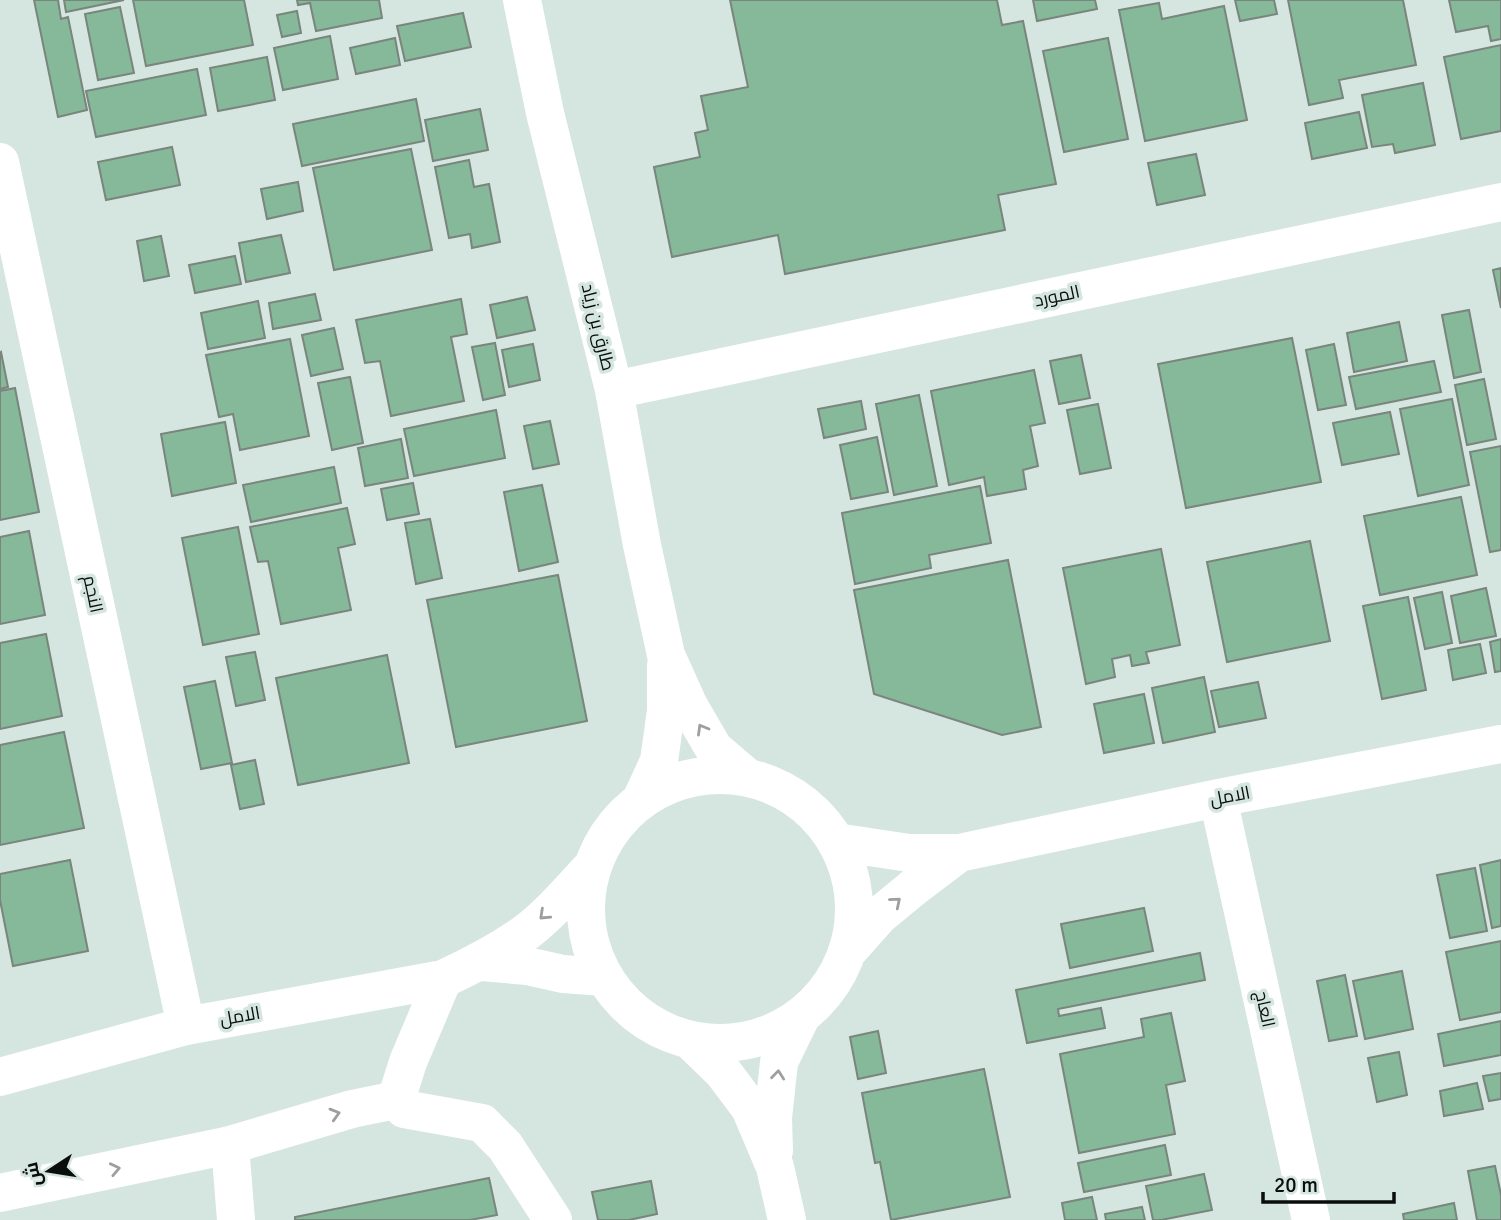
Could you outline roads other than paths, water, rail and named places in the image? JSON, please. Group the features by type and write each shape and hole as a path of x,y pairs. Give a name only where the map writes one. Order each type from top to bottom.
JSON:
{"street":[{"name":"طارق بن زياد","path":"522,0 545,113 614,390 642,545 666,656 666,711 659,761 641,800"},
{"name":"النجم","path":"0,162 186,1026"},
{"name":"المورد","path":"614,390 1501,202"},
{"name":"طارق بن زياد","path":"666,656 689,706 714,749 748,778"},
{"name":"الامل","path":"836,842 909,853 959,853 1218,798 1501,744"},
{"path":"720,775 748,778 770,784 808,807 836,842 849,874 854,907 853,929 848,951 837,977 820,1000 800,1019 775,1033 748,1041 720,1044 692,1042 651,1025 633,1012 604,977 594,957 588,934 587,889 600,848 611,830 641,800 666,786 692,777 720,775"},
{"name":"العاج","path":"1218,798 1311,1220"},
{"name":"الامل","path":"848,951 880,915 959,853"},
{"name":"الامل","path":"0,1077 186,1026 443,979 481,962 523,935 592,867"},
{"name":"الامل","path":"481,962 604,977"},
{"path":"396,1100 408,1062 443,979"},
{"path":"775,1167 773,1118 779,1062 800,1019"},
{"path":"692,1042 723,1072 750,1108 775,1167 787,1220"},
{"path":"0,1193 229,1145 352,1108 396,1100"},
{"path":"396,1100 404,1109 482,1123 505,1146 553,1220"},
{"path":"229,1145 236,1220"}]}
